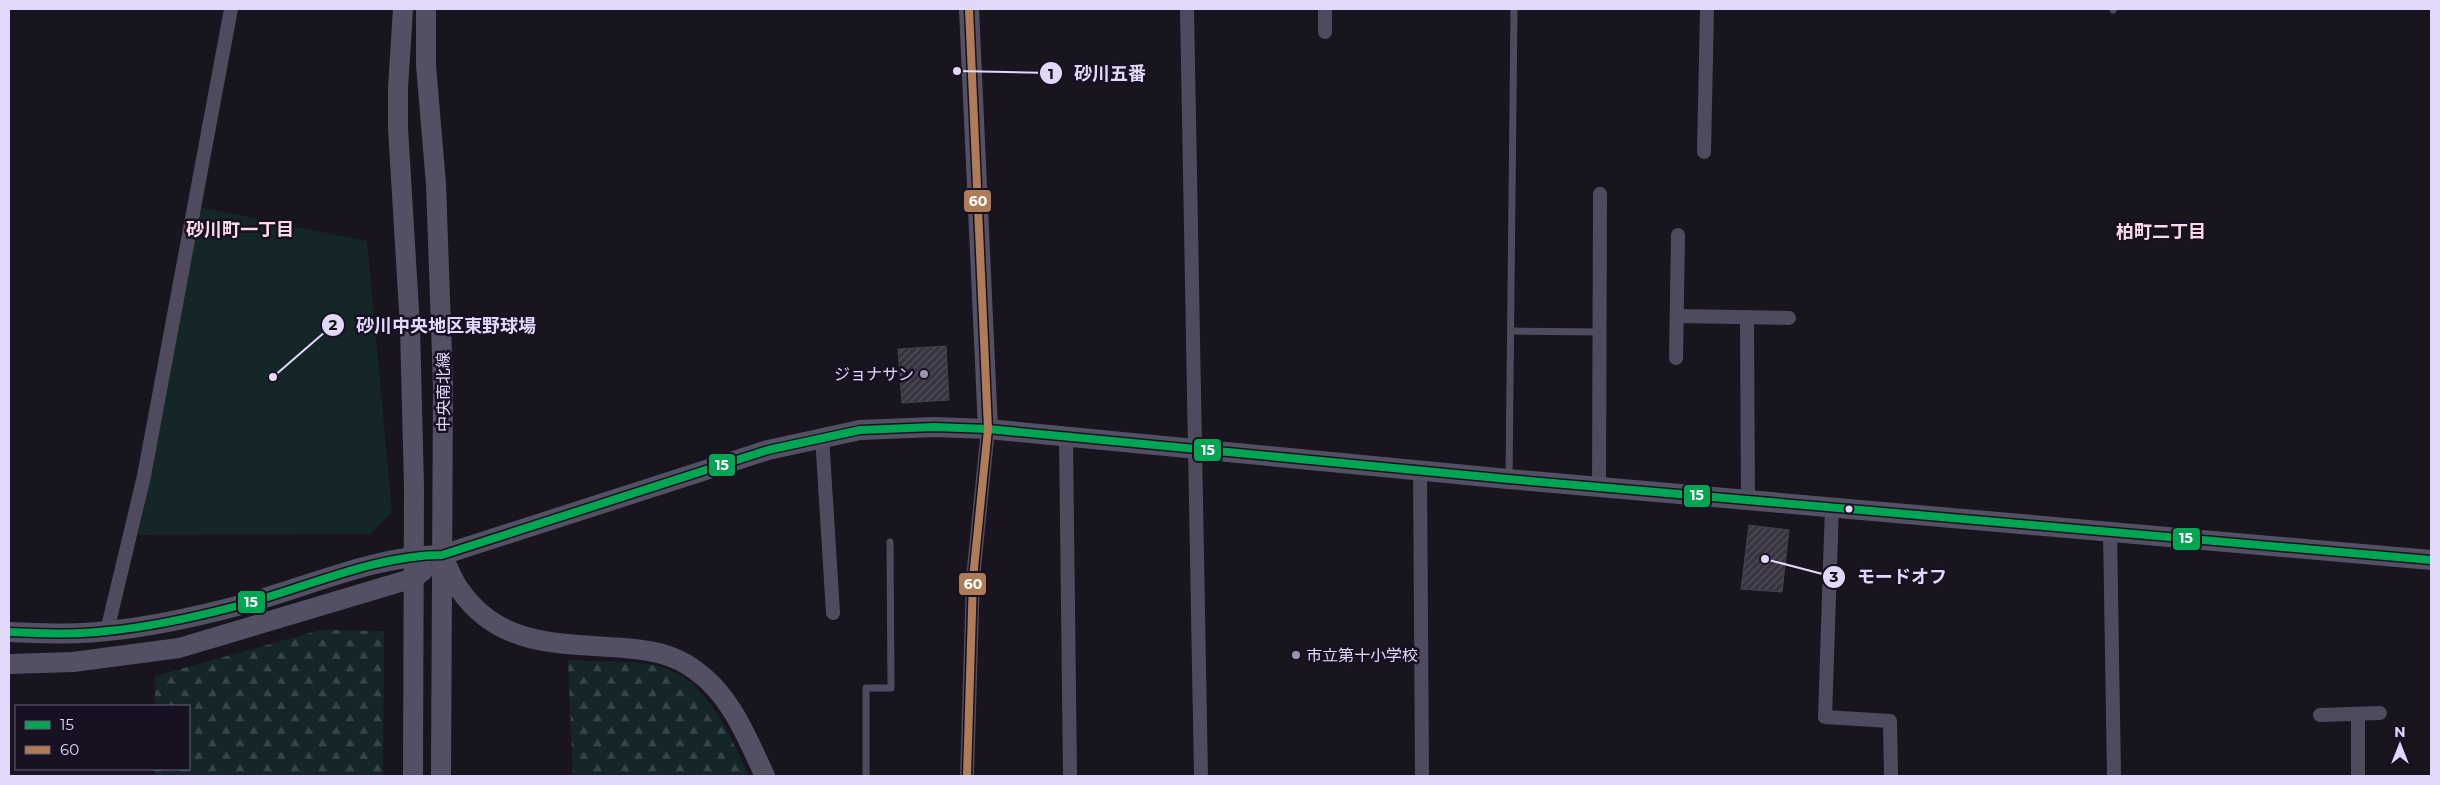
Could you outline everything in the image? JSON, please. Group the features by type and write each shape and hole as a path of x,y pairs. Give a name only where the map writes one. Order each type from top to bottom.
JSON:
{"street":[{"path":"107,632 146,466 231,9"},
{"name":"中央南北線","path":"403,9 398,88 398,128 410,327 414,555 413,776"},
{"name":"中央南北線","path":"426,9 426,65 436,184 442,304 441,776"},
{"path":"967,776 973,578 988,429 969,9"},
{"path":"1186,9 1201,776"},
{"path":"1325,9 1325,32"},
{"path":"1704,152 1707,9"},
{"path":"1599,487 1600,194"},
{"path":"1676,358 1678,235"},
{"path":"1677,316 1789,318"},
{"path":"1746,318 1748,498"},
{"path":"9,632 107,632 185,618 236,606 414,555 442,555 768,450 822,436 896,427 988,429 1508,479 1748,498 2431,560"},
{"path":"822,436 833,613"},
{"path":"1066,437 1070,776"},
{"path":"1420,471 1422,776"},
{"path":"1832,506 1825,717 1890,721 1891,776"},
{"path":"2110,531 2114,776"},
{"path":"9,664 73,662 179,648 414,578 442,555"},
{"path":"442,555 459,589 478,611 502,628 523,637 550,643 646,650 671,656 695,670 716,688 736,715 765,776"},
{"path":"2358,714 2358,776"},
{"path":"2320,715 2380,714"}],"lane":[{"path":"1508,479 1512,331 1514,9"},
{"path":"1512,331 1600,332"},
{"path":"866,776 866,688 891,688 890,542"}],"green space":[{"path":"199,207 367,241 392,512 370,534 138,535"},
{"path":"321,630 384,631 383,776 155,776 155,770 190,770 190,705 155,705 155,676"},
{"path":"568,660 643,663 672,671 688,681 702,693 724,724 749,776 573,776"}],"building":[{"name":"ジョナサン","path":"946,346 949,400 902,403 898,349"},
{"path":"1749,525 1789,530 1782,592 1741,589"}],"transit line":[{"name":"60","path":"967,776 973,578 988,429 969,9"},
{"name":"15","path":"9,632 95,632 140,627 189,618 262,599 365,567 416,556 442,555 768,450 860,430 934,427 988,429 1508,479 2431,560"}],"place":[{"name":"砂川五番","path":"957,71"},
{"name":"ジョナサン","path":"924,374"},
{"name":"砂川中央地区東野球場","path":"273,377"},
{"name":"モードオフ","path":"1765,559"},
{"name":"市立第十小学校","path":"1296,655"}],"district":[{"name":"砂川町一丁目","path":"240,230"},
{"name":"柏町二丁目","path":"2161,232"}]}
